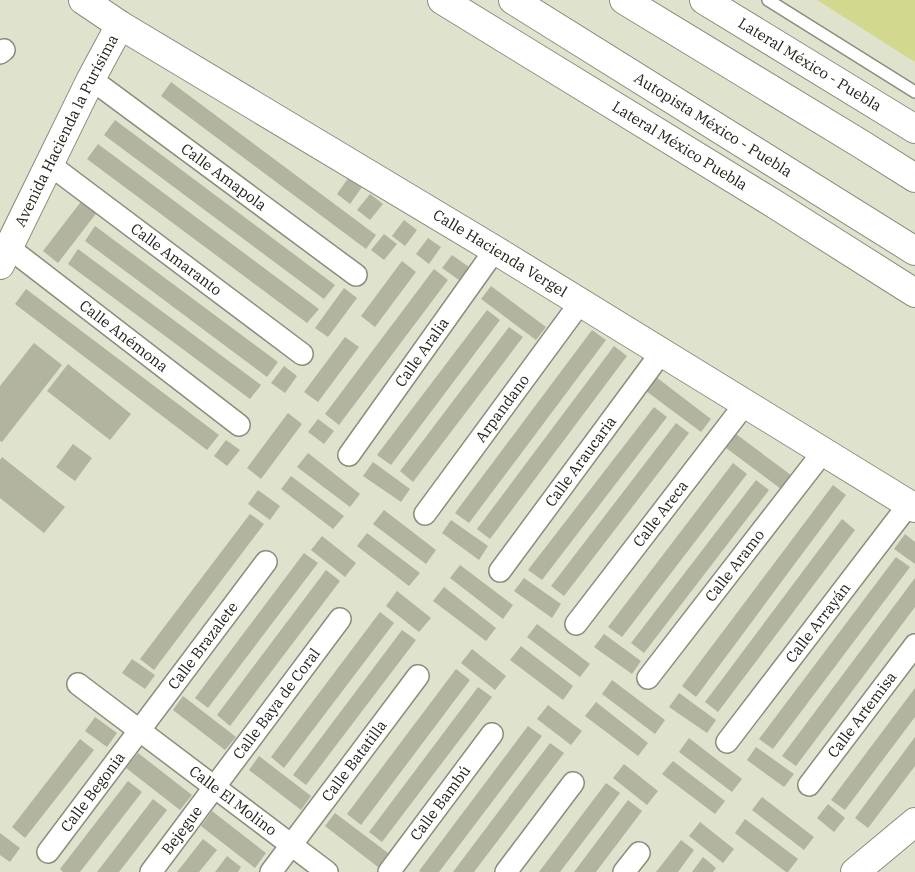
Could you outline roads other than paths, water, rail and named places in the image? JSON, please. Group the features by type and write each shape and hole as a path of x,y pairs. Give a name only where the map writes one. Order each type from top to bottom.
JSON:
{"main road":[{"name":"Calle Hacienda Vergel","path":"83,0 120,25 495,250 912,506"},
{"name":"Lateral México Puebla","path":"442,0 776,205 915,293"},
{"name":"Autopista México - Puebla","path":"513,0 915,251"},
{"path":"624,0 915,178"},
{"name":"Lateral México - Puebla","path":"704,0 915,129"},
{"name":"Avenida Hacienda la Purísima","path":"4,256 120,25"},
{"path":"776,205 837,228 915,272"},
{"path":"855,872 915,822"}],"street":[{"name":"Calle Amapola","path":"91,80 356,275"},
{"name":"Calle Amaranto","path":"49,164 302,354"},
{"name":"Calle Aralia","path":"349,455 495,250"},
{"name":"Calle Anémona","path":"4,256 239,425"},
{"name":"Arpandano","path":"425,514 580,302"},
{"name":"Calle Araucaria","path":"500,571 661,353"},
{"name":"Calle Areca","path":"576,624 745,404"},
{"name":"Calle Aramo","path":"648,678 823,452"},
{"name":"Calle Arrayán","path":"727,742 912,506"},
{"name":"Calle Brazalete","path":"139,731 266,562"},
{"name":"Calle Baya de Coral","path":"214,788 340,619"},
{"name":"Calle Artemisa","path":"809,785 915,645"},
{"name":"Calle Batatilla","path":"271,872 418,676"},
{"name":"Calle El Molino","path":"78,684 326,872"},
{"name":"Calle Begonia","path":"48,852 139,731"},
{"name":"Calle Bambú","path":"389,872 492,734"},
{"path":"506,872 573,783"},
{"name":"Bejegue","path":"151,872 214,788"},
{"path":"624,872 639,853"}],"lane":[{"path":"768,0 915,92"}]}
